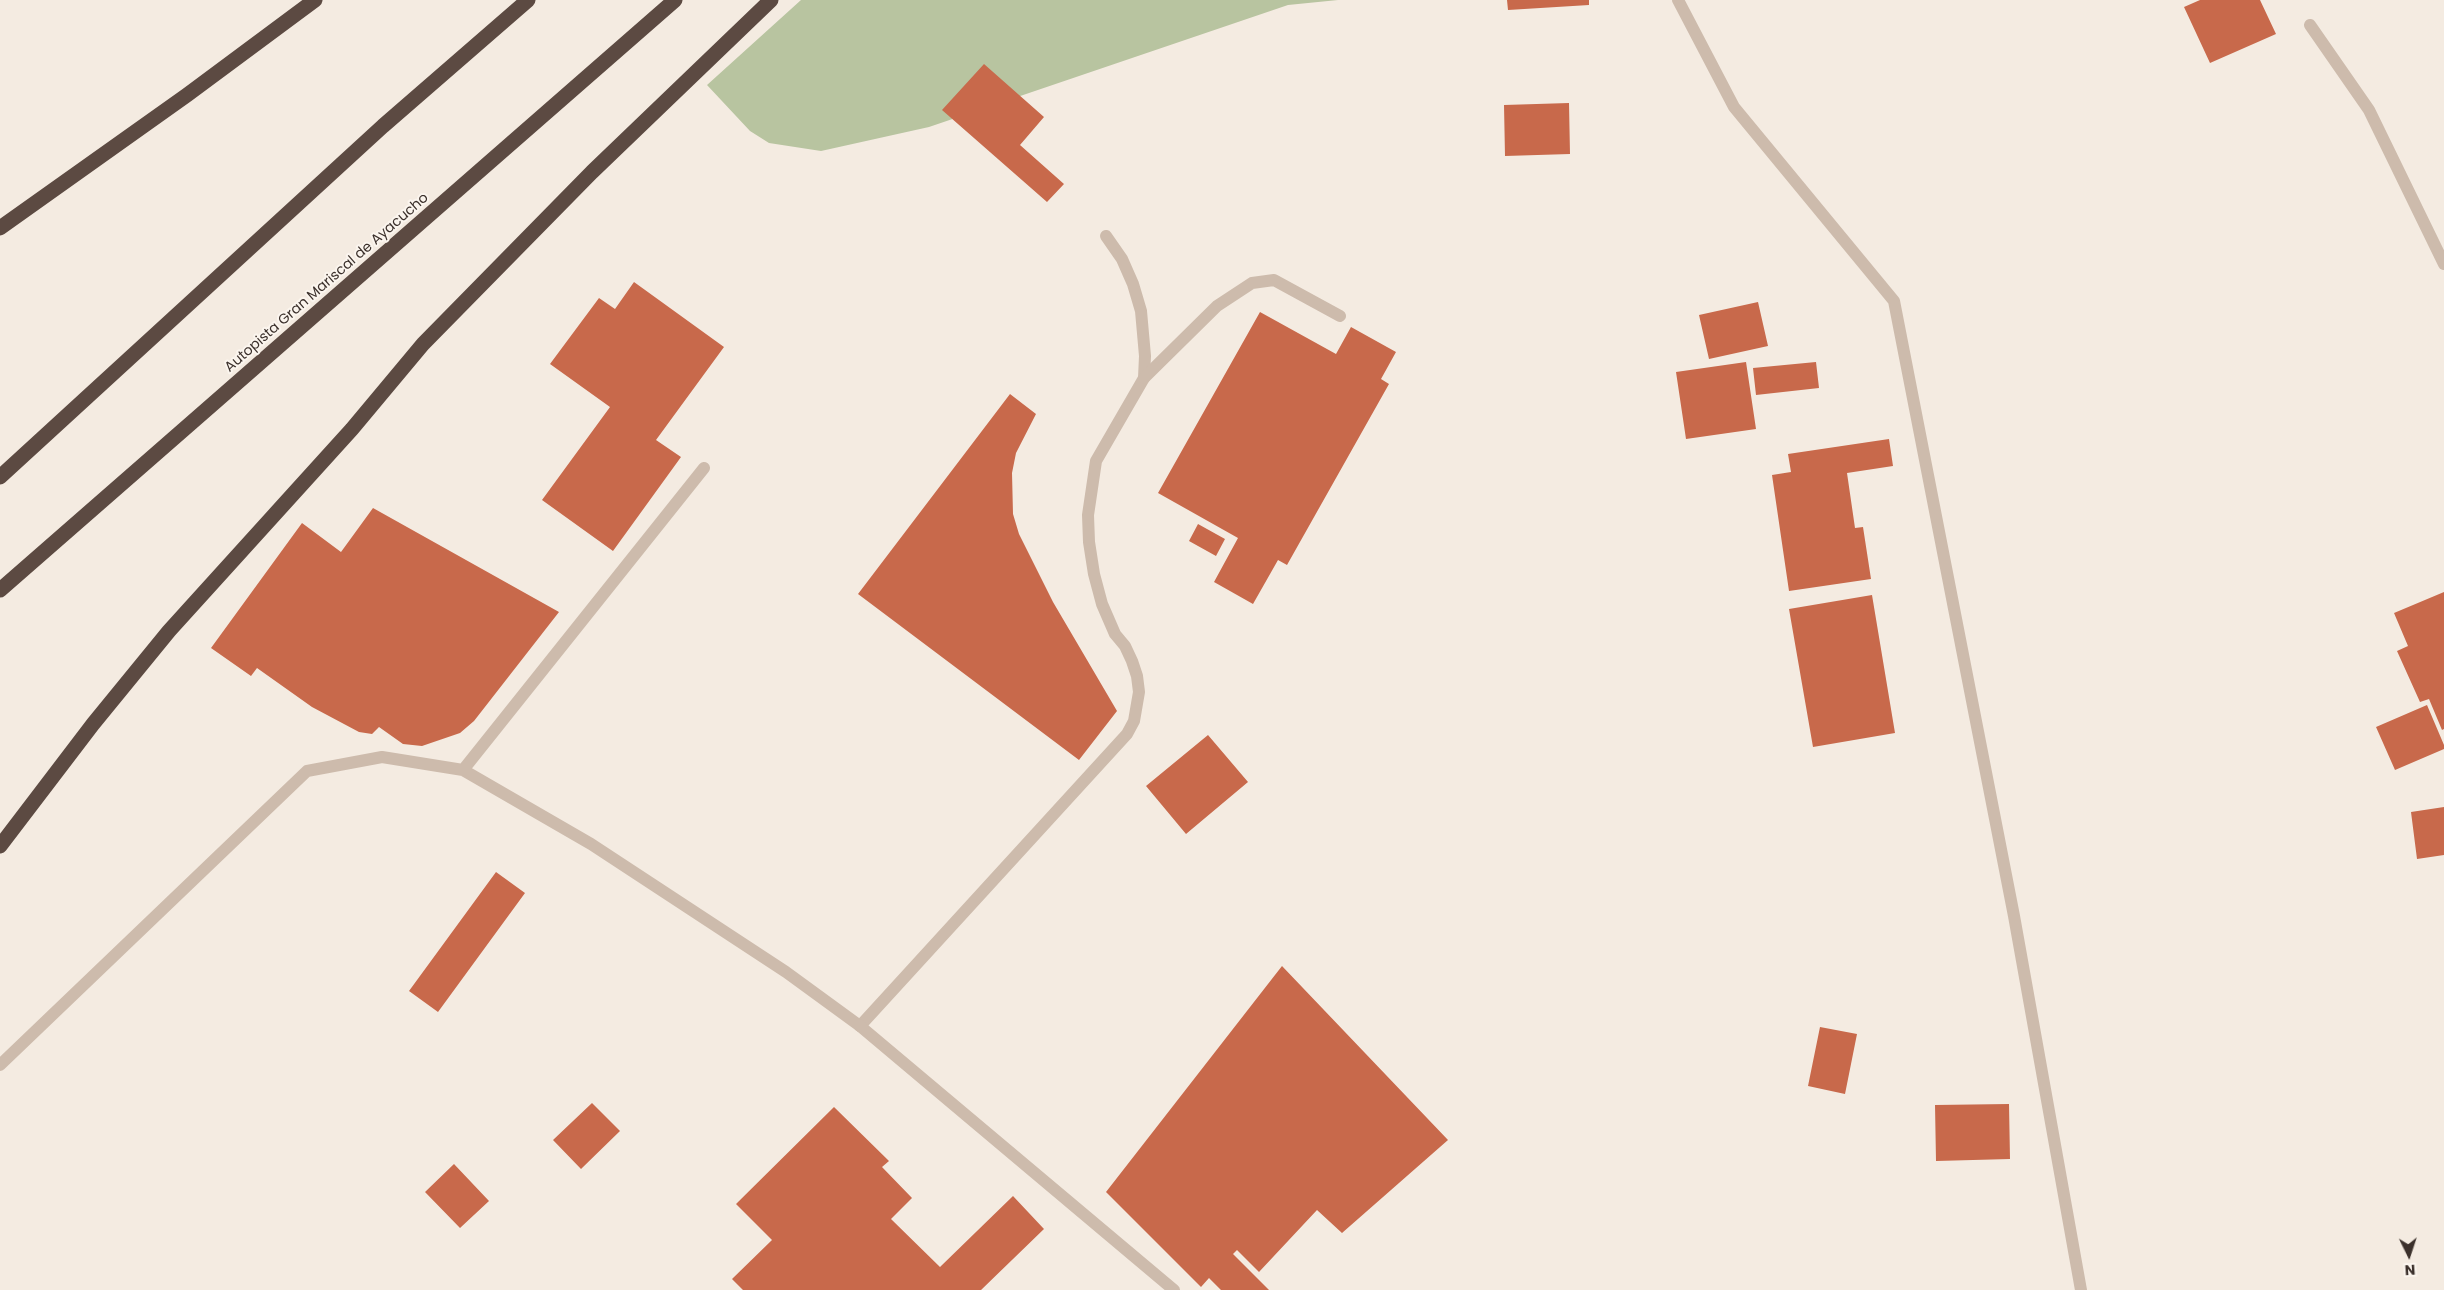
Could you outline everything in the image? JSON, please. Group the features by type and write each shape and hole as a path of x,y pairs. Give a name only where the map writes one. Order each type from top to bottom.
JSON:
{"highway":[{"path":"0,228 180,101 314,0"},
{"path":"0,477 382,126 528,0"},
{"name":"Autopista Gran Mariscal de Ayacucho","path":"0,590 675,0"},
{"path":"0,846 93,724 169,631 352,429 423,344 592,172 771,0"}],"street":[{"path":"1678,0 1734,107 1894,301 2014,916 2081,1290"},
{"path":"2310,25 2369,110 2444,264"},
{"path":"1106,236 1122,259 1133,284 1141,311 1145,334 1144,378"},
{"path":"860,1026 1127,734 1134,721 1139,692 1137,676 1125,646 1115,634 1102,604 1094,574 1088,515 1096,461 1144,378 1217,306 1252,283 1274,280 1340,316"},
{"path":"463,770 704,468"},
{"path":"0,1065 307,771 382,756 463,770 591,844 786,972 860,1026 1174,1290"}],"green space":[{"path":"801,0 1338,0 1288,5 929,127 821,151 769,143 750,131 707,85"}],"building":[{"path":"1507,0 1589,0 1589,5 1508,10"},
{"path":"2200,0 2260,0 2276,34 2210,63 2184,7"},
{"path":"984,64 1044,117 1020,145 1064,184 1047,202 942,110"},
{"path":"1569,103 1570,154 1505,156 1504,105"},
{"path":"634,282 724,347 656,440 681,457 613,551 542,500 610,407 550,364 599,298 615,309"},
{"path":"1758,302 1768,346 1709,359 1699,315"},
{"path":"1260,312 1336,354 1351,327 1396,352 1381,379 1389,384 1287,565 1278,560 1253,604 1214,582 1238,538 1158,493"},
{"path":"1746,362 1756,429 1686,439 1676,372"},
{"path":"1816,362 1819,388 1756,395 1753,368"},
{"path":"1010,394 1036,414 1016,453 1012,473 1013,514 1019,534 1053,602 1117,711 1079,760 858,594"},
{"path":"1889,439 1893,466 1847,473 1855,528 1863,527 1871,579 1789,591 1772,475 1791,472 1788,454"},
{"path":"373,508 559,612 474,721 460,733 422,746 403,744 379,727 372,734 359,732 312,707 257,668 251,676 211,648 302,523 341,552"},
{"path":"1198,524 1225,539 1216,556 1189,541"},
{"path":"2444,592 2444,729 2442,730 2429,699 2420,702 2397,651 2408,646 2394,613"},
{"path":"1872,595 1895,733 1813,747 1789,609"},
{"path":"2427,705 2444,749 2395,770 2376,727"},
{"path":"1208,735 1248,782 1186,834 1146,786"},
{"path":"2444,807 2444,855 2417,859 2411,812"},
{"path":"496,872 525,893 438,1012 409,991"},
{"path":"1282,966 1448,1140 1342,1233 1317,1210 1259,1272 1237,1250 1233,1254 1269,1290 1221,1290 1209,1278 1201,1287 1106,1192"},
{"path":"1820,1027 1857,1034 1845,1094 1808,1086"},
{"path":"592,1103 620,1131 581,1169 553,1140"},
{"path":"2009,1104 2010,1159 1936,1161 1935,1105"},
{"path":"834,1107 889,1161 882,1167 912,1198 891,1219 940,1267 1013,1196 1044,1229 981,1290 743,1290 732,1279 772,1240 736,1204"},
{"path":"454,1164 489,1201 460,1228 425,1192"}]}
